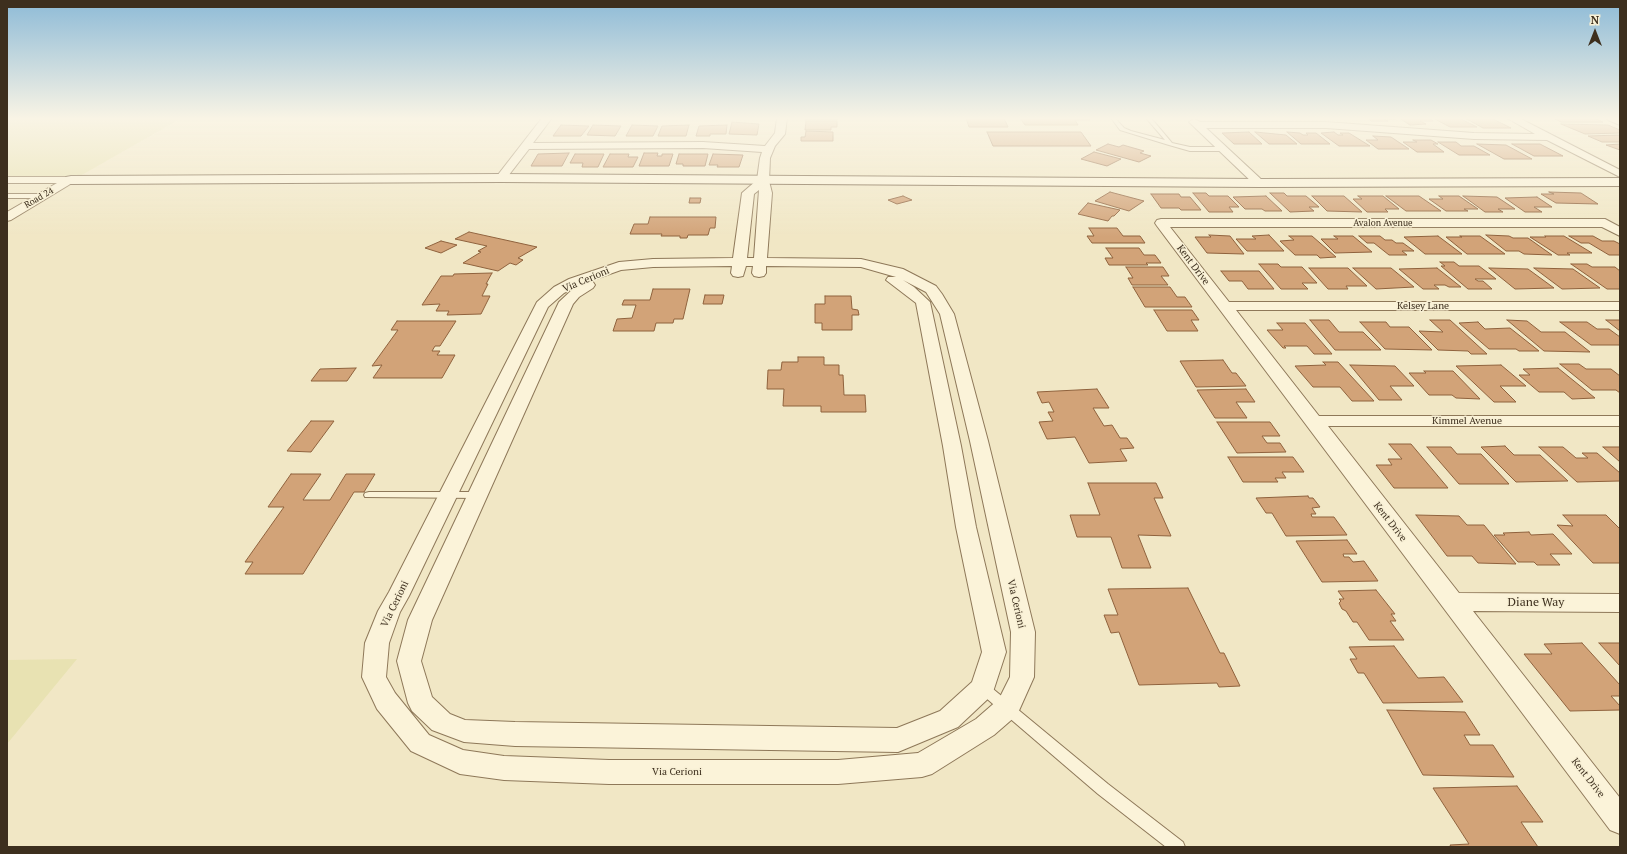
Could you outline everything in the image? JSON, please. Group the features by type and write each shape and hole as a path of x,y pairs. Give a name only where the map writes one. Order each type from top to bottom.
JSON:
{"main road":[{"path":"71,180 501,178 763,181 1259,183 1620,182"}],"street":[{"path":"501,178 517,158"},
{"path":"760,268 766,193 763,181 765,158"},
{"path":"1232,158 1259,183"},
{"path":"1589,158 1620,174"},
{"path":"7,180 71,180"},
{"name":"Road 24","path":"7,216 71,180"},
{"path":"738,267 748,193 763,181"},
{"name":"Avalon Avenue","path":"1161,223 1605,223 1620,232"},
{"name":"Kent Drive","path":"1161,223 1620,820"},
{"name":"Via Cerioni","path":"738,267 635,273 612,276 588,286 574,294 566,302 420,620 409,661 421,703 441,722 464,731 523,734 898,740 949,719 983,688 994,652 966,527 952,446 923,302 909,290 892,279 875,276 760,268 653,263 619,266 574,282 559,290 542,305 398,596 389,611 377,643 374,677 386,701 420,743 460,762 504,768 610,772 838,772 922,765 985,727 1008,707 1022,677 1023,632 979,441 947,314 944,308 931,289 898,272 861,263 760,268"},
{"name":"Kelsey Lane","path":"1225,306 1620,306"},
{"name":"Kimmel Avenue","path":"1313,421 1620,420"},
{"name":"Diane Way","path":"1452,602 1620,603"}],"lane":[{"path":"7,196 43,196"},
{"path":"369,495 478,495"},
{"path":"983,688 1008,707 1103,788 1178,847"}],"shaded area":[{"path":"7,158 112,158 80,176 7,176"},
{"path":"77,659 7,744 7,660"}],"building":[{"path":"536,158 566,158 562,166 531,166"},
{"path":"573,158 602,158 598,167 582,167 583,163 570,163"},
{"path":"608,158 638,158 633,167 603,167"},
{"path":"642,158 672,158 669,166 639,166"},
{"path":"678,158 707,158 705,166 683,166 683,164 676,164"},
{"path":"712,158 742,158 739,167 717,167 718,165 709,165"},
{"path":"1117,158 1121,159 1107,166 1081,159"},
{"path":"1124,158 1147,158 1139,162"},
{"path":"1502,158 1532,159 1504,159"},
{"path":"1110,192 1144,201 1129,211 1095,201"},
{"path":"1549,192 1581,193 1598,204 1556,203 1541,194 1554,194"},
{"path":"1193,193 1206,193 1209,196 1228,196 1239,207 1229,207 1233,212 1209,212"},
{"path":"1270,193 1284,193 1287,196 1306,196 1319,207 1309,207 1314,211 1290,212"},
{"path":"1151,194 1179,194 1181,197 1190,197 1201,210 1161,208"},
{"path":"903,196 912,200 897,204 888,200"},
{"path":"1266,196 1282,211 1245,209 1233,197"},
{"path":"1312,196 1344,196 1362,212 1327,211"},
{"path":"1358,196 1383,196 1399,209 1385,209 1388,212 1367,212 1353,199 1362,199"},
{"path":"1386,196 1419,196 1441,211 1406,211"},
{"path":"1439,196 1459,196 1478,209 1464,209 1468,211 1446,211 1429,199 1443,199"},
{"path":"1463,196 1497,197 1515,209 1498,209 1503,212 1485,212"},
{"path":"1537,197 1552,207 1534,207 1542,212 1525,212 1505,198"},
{"path":"690,198 701,198 700,203 689,203"},
{"path":"1088,203 1120,210 1108,221 1078,214"},
{"path":"650,217 716,217 715,228 710,228 708,235 688,235 687,238 680,238 680,236 661,236 662,234 630,234 634,224 648,224"},
{"path":"1089,228 1117,228 1123,236 1140,236 1145,243 1092,243 1087,236 1094,236"},
{"path":"469,232 537,247 518,258 523,260 516,265 510,263 498,271 463,263 481,252 478,251 487,246 455,239"},
{"path":"1209,235 1230,236 1244,254 1207,253 1195,237 1211,237"},
{"path":"1269,235 1284,251 1247,251 1236,239 1256,239 1252,236"},
{"path":"1486,235 1528,238 1552,255 1524,254 1519,251 1506,251"},
{"path":"1289,236 1312,236 1336,257 1320,258 1317,255 1295,255 1280,241 1294,240"},
{"path":"1334,236 1353,236 1372,252 1335,253 1321,239 1338,239"},
{"path":"1359,236 1380,236 1385,240 1403,243 1414,251 1402,251 1407,255 1389,255 1374,243 1367,243"},
{"path":"1438,236 1462,254 1425,254 1404,237"},
{"path":"1460,236 1480,236 1505,254 1467,254 1446,237 1462,237"},
{"path":"1545,236 1564,236 1592,253 1567,253 1570,255 1558,255 1530,237 1546,237"},
{"path":"1569,236 1593,236 1602,241 1614,241 1620,244 1620,255 1609,255 1589,243 1581,243"},
{"path":"441,241 457,245 441,253 425,248"},
{"path":"1106,248 1139,248 1144,255 1155,255 1161,263 1146,263 1148,265 1109,265 1105,258 1113,258"},
{"path":"1440,262 1454,262 1459,266 1479,266 1496,279 1475,279 1478,281 1483,281 1492,289 1468,289 1441,266 1445,266"},
{"path":"1259,264 1278,264 1281,267 1302,267 1317,283 1302,283 1308,289 1281,289"},
{"path":"1571,264 1587,264 1592,267 1615,267 1620,271 1620,289 1607,289"},
{"path":"1126,267 1163,267 1169,276 1161,276 1168,285 1132,285 1128,278 1133,278"},
{"path":"1309,268 1348,268 1367,286 1346,286 1348,289 1328,289"},
{"path":"1353,268 1391,268 1414,287 1376,289"},
{"path":"1437,268 1461,287 1434,285 1439,289 1423,289 1399,269"},
{"path":"1489,268 1528,269 1554,288 1515,289"},
{"path":"1534,268 1573,269 1600,288 1562,289"},
{"path":"1221,271 1259,271 1274,289 1248,289 1242,281 1229,281"},
{"path":"492,273 482,296 490,296 481,314 447,315 449,311 436,311 440,304 422,305 441,276 453,276 454,274"},
{"path":"1133,287 1170,287 1177,297 1185,297 1192,307 1145,307"},
{"path":"653,289 690,289 683,319 674,319 673,323 656,323 654,331 613,331 617,319 632,318 636,305 622,305 624,300 650,300"},
{"path":"705,295 724,295 722,304 703,304"},
{"path":"825,296 851,296 852,309 858,310 859,315 852,315 852,330 822,330 822,323 815,323 815,304 825,304"},
{"path":"1154,310 1192,310 1199,320 1191,320 1198,331 1167,331"},
{"path":"1310,320 1329,320 1339,332 1363,332 1381,350 1335,350"},
{"path":"1430,320 1450,320 1487,354 1471,354 1468,351 1438,350 1419,331 1443,332"},
{"path":"1507,320 1527,321 1541,332 1565,332 1590,352 1544,351"},
{"path":"1606,320 1620,320 1620,331"},
{"path":"397,321 456,321 440,346 435,346 432,351 440,351 437,355 455,355 442,378 373,378 382,365 372,366 398,330 391,330"},
{"path":"1360,322 1386,322 1390,327 1409,327 1432,350 1385,349"},
{"path":"1478,322 1485,329 1510,328 1539,351 1489,349 1459,323"},
{"path":"1560,322 1587,322 1597,329 1609,329 1620,337 1620,345 1591,345"},
{"path":"1277,323 1305,323 1332,354 1314,354 1307,346 1284,346 1286,348 1283,348 1267,330 1283,330"},
{"path":"798,357 824,357 824,365 839,365 839,375 843,375 844,395 865,395 866,412 821,412 821,406 783,406 784,389 767,389 768,370 781,370 782,362 798,362"},
{"path":"1223,360 1232,373 1236,373 1246,386 1196,387 1180,361"},
{"path":"1323,362 1338,362 1374,401 1352,401 1340,387 1313,387 1295,366 1326,365"},
{"path":"1560,364 1579,364 1586,369 1611,369 1620,376 1620,393 1616,390 1592,390"},
{"path":"1350,365 1395,366 1414,386 1390,386 1402,400 1379,400"},
{"path":"1501,365 1526,386 1500,386 1516,402 1494,402 1456,366"},
{"path":"356,368 347,381 311,381 320,369"},
{"path":"1558,368 1595,398 1572,399 1564,392 1539,392 1519,375 1530,375 1523,369"},
{"path":"1424,371 1453,371 1480,399 1456,398 1452,395 1429,395 1409,373 1426,373"},
{"path":"1097,389 1109,408 1093,408 1104,426 1112,425 1120,438 1127,438 1134,448 1120,449 1127,461 1089,463 1075,437 1047,439 1039,422 1053,421 1048,412 1054,412 1049,402 1042,403 1037,392"},
{"path":"1246,389 1255,402 1236,402 1247,418 1215,418 1197,390"},
{"path":"311,421 334,421 311,452 287,451"},
{"path":"1217,422 1270,422 1280,436 1262,436 1267,443 1280,443 1286,452 1237,453"},
{"path":"1389,444 1411,444 1448,488 1394,488 1376,465 1392,465 1388,459 1402,459"},
{"path":"1505,446 1514,455 1540,455 1568,481 1516,482 1481,447"},
{"path":"1427,447 1451,447 1457,454 1481,454 1509,484 1459,484"},
{"path":"1539,447 1563,447 1576,458 1588,458 1582,453 1597,453 1620,473 1620,481 1577,482"},
{"path":"1603,447 1620,447 1620,462"},
{"path":"1228,457 1293,457 1304,472 1282,472 1286,478 1275,478 1278,482 1243,482"},
{"path":"291,474 321,474 303,500 330,500 346,474 375,474 364,492 354,492 303,574 245,574 253,562 245,562 284,507 268,507"},
{"path":"1088,483 1156,483 1163,498 1154,498 1171,536 1138,535 1151,568 1122,568 1111,537 1077,537 1070,515 1100,515"},
{"path":"1308,496 1309,498 1313,498 1320,507 1312,508 1316,514 1311,514 1312,517 1334,517 1347,535 1286,536 1272,513 1266,513 1256,498"},
{"path":"1416,515 1459,516 1467,525 1484,525 1516,564 1478,563 1472,556 1447,556"},
{"path":"1563,515 1606,515 1620,529 1620,563 1593,563 1557,525 1573,526"},
{"path":"1529,532 1531,535 1553,534 1572,554 1550,554 1560,565 1537,565 1534,562 1518,562 1494,535 1505,535 1503,533"},
{"path":"1347,540 1357,554 1343,554 1344,557 1349,557 1353,562 1364,561 1378,581 1322,582 1296,541"},
{"path":"1188,588 1220,653 1224,653 1240,686 1219,687 1217,683 1139,685 1119,632 1111,633 1104,615 1118,615 1108,589"},
{"path":"1376,590 1395,614 1391,614 1396,621 1390,621 1404,640 1369,640 1357,622 1353,622 1339,603 1341,601 1339,599 1344,599 1338,591"},
{"path":"1582,643 1620,685 1620,696 1611,696 1620,706 1620,710 1570,711 1524,654 1552,654 1544,644"},
{"path":"1599,643 1620,643 1620,666"},
{"path":"1394,646 1418,678 1444,677 1463,702 1383,703 1364,673 1358,673 1350,659 1357,659 1349,647"},
{"path":"1387,710 1465,712 1480,735 1464,735 1470,745 1493,745 1514,777 1423,775"},
{"path":"1517,786 1543,822 1521,822 1538,847 1451,847 1450,845 1469,844 1433,788"}]}
